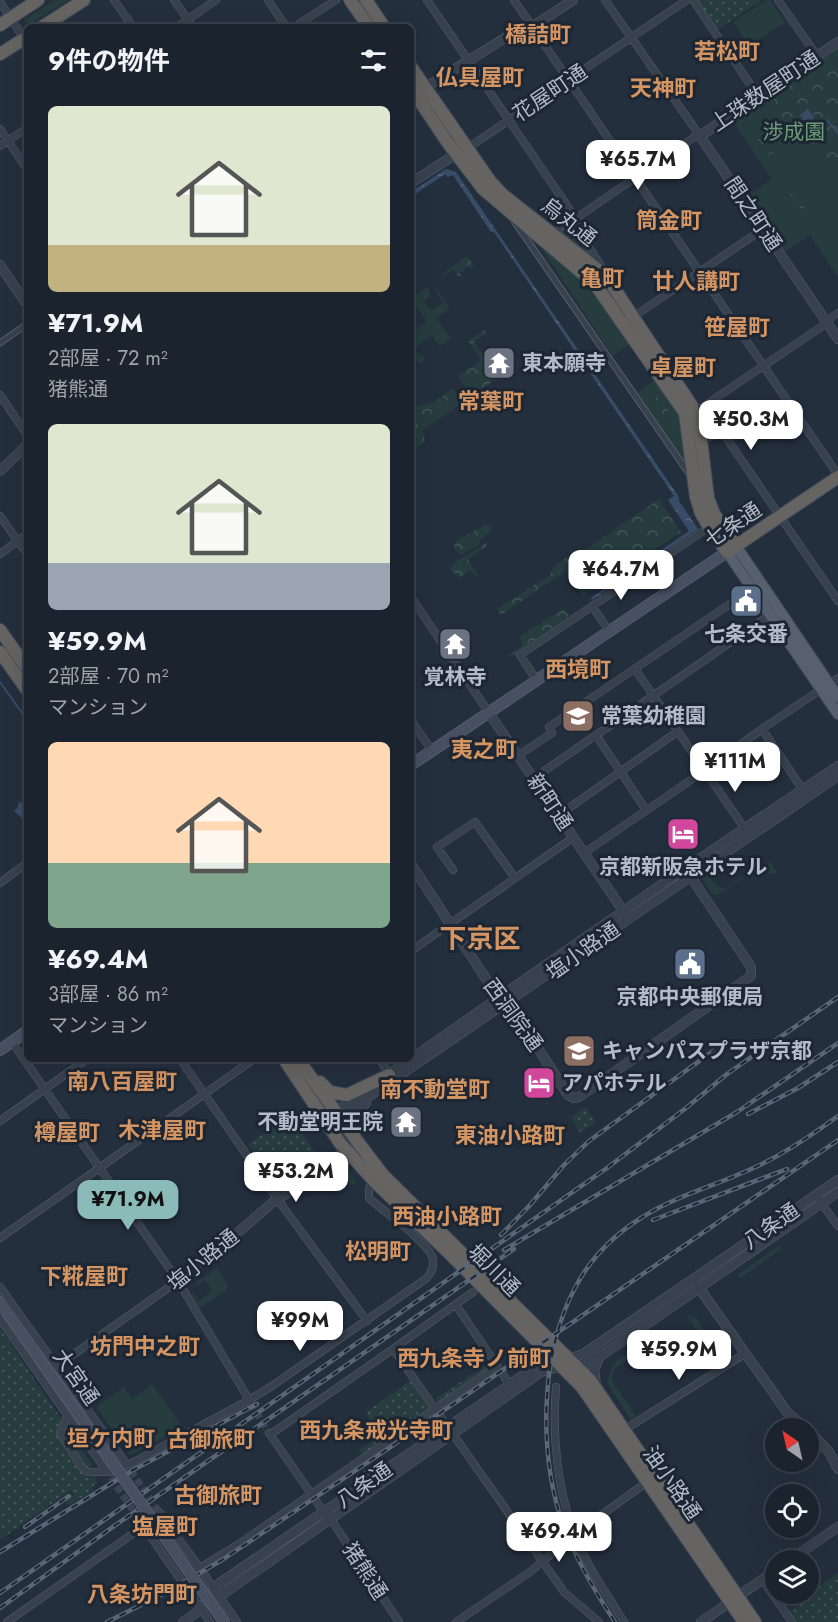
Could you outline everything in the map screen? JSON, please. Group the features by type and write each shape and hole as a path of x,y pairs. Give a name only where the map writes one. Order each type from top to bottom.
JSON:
{"highway":[{"path":"5,22 38,0"},
{"path":"47,24 84,0"},
{"path":"350,0 367,24"},
{"path":"366,0 382,24"},
{"path":"0,54 24,41"},
{"name":"烏丸通","path":"414,88 461,151 483,189 508,212 597,269 610,282 628,320 685,413 691,416 701,440 708,498 732,549"},
{"name":"烏丸通","path":"461,151 595,284 628,320"},
{"name":"烏丸通","path":"691,416 696,497 709,527 732,549"},
{"name":"七条通","path":"732,549 838,476"},
{"path":"0,630 24,664"},
{"path":"0,652 24,686"},
{"name":"堀川通","path":"286,1062 333,1119 351,1134 363,1149 379,1178"},
{"name":"堀川通","path":"300,1062 333,1119 346,1150 379,1178 567,1364"},
{"path":"306,1062 324,1087 338,1095 355,1092 368,1083 390,1078"},
{"name":"油小路通","path":"567,1364 598,1391 735,1599 744,1622"},
{"name":"油小路通","path":"567,1364 647,1482 755,1622"}],"main road":[{"name":"烏丸通","path":"732,549 752,589 770,615 829,684 838,714"},
{"name":"烏丸通","path":"732,549 838,697"},
{"name":"七条通","path":"414,763 732,549"},
{"path":"0,1050 24,1033"},
{"name":"大宮通","path":"0,1302 52,1372 224,1622"}],"street":[{"path":"114,0 131,24"},
{"path":"174,0 191,24"},
{"path":"181,24 216,0"},
{"path":"268,0 284,24"},
{"path":"299,24 336,0"},
{"path":"427,0 572,213 576,226 600,262 610,282"},
{"path":"514,0 838,476"},
{"path":"414,88 431,84 518,30 532,27 573,0"},
{"name":"間之町通","path":"605,0 838,339"},
{"name":"花屋町通","path":"414,181 569,81 687,0"},
{"path":"693,0 758,96"},
{"path":"778,0 817,56"},
{"path":"0,2 5,22 24,38"},
{"name":"上珠数屋町通","path":"550,239 573,218 578,218 838,42"},
{"path":"0,129 24,165"},
{"path":"0,146 24,130"},
{"path":"508,212 694,481"},
{"path":"628,320 763,229"},
{"path":"0,265 24,301"},
{"path":"691,416 838,313"},
{"path":"0,343 24,326"},
{"path":"0,395 24,431"},
{"path":"701,440 716,434 725,436 838,601"},
{"path":"0,471 24,448"},
{"path":"0,516 24,550"},
{"path":"537,681 520,655 709,527"},
{"path":"0,554 24,536"},
{"path":"653,565 671,591"},
{"path":"519,755 552,733 549,728 752,589"},
{"name":"新町通","path":"414,603 626,915"},
{"path":"592,606 609,632"},
{"path":"534,778 770,615"},
{"path":"635,669 745,829"},
{"path":"584,853 829,684"},
{"path":"414,724 432,751"},
{"path":"762,729 803,790"},
{"path":"559,815 677,732"},
{"path":"596,735 646,810"},
{"name":"塩小路通","path":"414,1062 838,766"},
{"name":"塩小路通","path":"687,872 838,776"},
{"path":"453,870 437,847 475,822 515,878"},
{"path":"414,949 574,837"},
{"path":"0,883 24,865"},
{"name":"西洞院通","path":"414,869 494,991 505,999 568,1095 573,1098 579,1097 750,978 751,967 687,872"},
{"path":"12,1042 24,1059"},
{"path":"26,1062 178,1281 250,1402"},
{"path":"0,1120 83,1062"},
{"path":"182,1062 278,1200 367,1321"},
{"path":"0,1238 250,1062"},
{"path":"363,1149 346,1150 355,1117 361,1107 382,1092 390,1078 382,1062"},
{"name":"塩小路通","path":"333,1119 413,1062"},
{"name":"塩小路通","path":"52,1372 178,1281 278,1200 337,1159 346,1150"},
{"path":"67,1416 60,1433 84,1470 111,1472 132,1464 250,1402 427,1278 432,1271 433,1264 428,1250 369,1198 369,1188 379,1178"},
{"name":"八条通","path":"183,1622 201,1610 216,1592 449,1431 541,1372 600,1356 697,1284 819,1199 838,1180"},
{"name":"八条通","path":"819,1199 838,1192"},
{"path":"819,1199 838,1226"},
{"path":"697,1284 787,1412 794,1418"},
{"name":"八条通","path":"327,1515 372,1476 449,1431 537,1366 567,1364 697,1284"},
{"path":"0,1287 52,1372 67,1416 105,1469"},
{"path":"473,1292 393,1349 564,1592 599,1622"},
{"path":"456,1305 510,1384"},
{"path":"0,1319 52,1372 125,1462"},
{"name":"猪熊通","path":"393,1349 270,1433 399,1622"},
{"path":"624,1430 746,1353"},
{"path":"598,1391 594,1370 600,1356"},
{"path":"201,1568 497,1366"},
{"path":"556,1387 556,1447 565,1500 574,1534 624,1622"},
{"path":"819,1442 829,1452 838,1469"},
{"path":"456,1622 530,1572 574,1534 647,1482"},
{"path":"7,1622 160,1513 237,1622"},
{"path":"143,1525 210,1622"},
{"path":"805,1550 838,1527"},
{"path":"701,1622 765,1578"},
{"path":"762,1580 792,1622"}],"green space":[{"path":"55,0 69,0 33,22 26,23 24,20"},
{"path":"696,0 762,0 717,30"},
{"path":"766,0 770,0 785,22 749,46 733,22"},
{"name":"渉成園","path":"838,48 838,277 810,235 785,252 747,196 772,179 732,120"},
{"path":"838,50 838,168 830,156 823,161 805,135 815,131 816,126 820,124 802,102 789,111 798,122 791,126 792,128 788,131 790,134 775,143 779,149 769,155 755,136 776,122 767,98"},
{"path":"783,181 789,185 808,213 804,214 782,183"},
{"path":"569,226 574,227 595,260 559,233"},
{"path":"539,245 593,291 630,344 613,356"},
{"path":"467,256 474,266 471,268 469,266 460,273 459,277 453,269 443,276 442,274"},
{"path":"435,286 450,308 436,318 451,339 440,346 432,336 414,348 414,331 426,322 414,303 414,296 427,287 431,296 424,301 431,311 443,303"},
{"path":"485,330 487,333 474,342 498,378 471,396 458,376 481,360 468,341"},
{"path":"414,348 425,360 419,364 414,356"},
{"path":"655,380 680,418 686,459 681,459 637,393"},
{"path":"453,389 464,402 423,430 425,442 414,449 414,406 434,402"},
{"path":"659,393 674,421 666,425 650,407"},
{"path":"659,499 681,532 583,596 576,587 581,583 577,577 572,580 566,571 501,615 497,609 550,575 554,566 573,553 579,554"},
{"path":"484,525 490,525 491,531 481,539 479,545 460,555 454,544"},
{"path":"487,542 486,547 468,559 479,577 470,571 459,578 450,569 454,563"},
{"path":"563,609 570,616 510,657 508,656 522,646 520,636"},
{"path":"770,862 777,873 771,874 764,868 758,868 718,895 713,895 702,879 707,875 718,887 726,888 754,869"},
{"path":"585,1107 596,1122 580,1133 571,1117"},
{"path":"286,1110 320,1159 278,1188 248,1144 266,1132 263,1126"},
{"path":"343,1165 347,1167 357,1183 352,1186 339,1167"},
{"path":"780,1245 781,1249 741,1278 737,1275"},
{"path":"217,1268 229,1288 200,1308 191,1294 193,1293 198,1301 212,1291 205,1280 197,1286 196,1283"},
{"path":"687,1315 697,1318 703,1330 714,1340 717,1347 716,1357 722,1366 716,1370 704,1350 707,1347"},
{"path":"0,1328 92,1465 84,1473 87,1478 95,1475 97,1483 92,1487 94,1490 69,1505 66,1501 74,1495 71,1490 0,1540"},
{"path":"624,1355 627,1360 615,1368 611,1380 636,1416 631,1420 607,1383 613,1364"},
{"path":"492,1361 494,1364 439,1404 436,1398"},
{"path":"410,1381 430,1409 362,1455 359,1450 376,1439 369,1429 371,1424 366,1412"},
{"path":"152,1384 183,1428 130,1455 96,1407 124,1387 132,1399"},
{"path":"838,1573 838,1622 795,1622 788,1612 799,1604 819,1604 819,1586"}],"water":[{"path":"806,108 819,122 814,129 809,128 800,115 807,110"},
{"path":"446,169 456,172 679,497 679,501 698,529 592,600 591,598 689,531 668,500 674,496 453,175 448,177 445,174 414,195 414,190"},
{"path":"19,801 24,805 24,825 22,818 14,811"}],"waterway":[{"path":"819,123 827,120 838,133"},
{"path":"0,682 24,716"}],"tunnel":[{"path":"251,1403 269,1433"},
{"path":"361,1460 370,1474"},
{"path":"125,1462 159,1512"},
{"path":"105,1469 142,1524"}],"railway":[{"path":"0,1593 607,1168 727,1074 838,997"},
{"path":"504,1250 737,1112 838,1043"},
{"path":"501,1235 564,1165 589,1141 720,1046"},
{"path":"748,1114 798,1088 838,1062"},
{"path":"615,1622 570,1542 556,1502 550,1471 546,1406 549,1374 564,1313 576,1286 589,1266 604,1248 631,1225 666,1204 761,1165 806,1139 838,1116"},
{"path":"107,1622 167,1592 222,1560 838,1140"},
{"path":"653,1220 787,1169"},
{"path":"0,1608 117,1524 514,1249"},
{"path":"0,1552 133,1470 257,1404"},
{"path":"25,1527 69,1496"}],"place":[{"name":"東本願寺","path":"499,363"},
{"name":"七条交番","path":"746,601"},
{"name":"覚林寺","path":"455,644"},
{"name":"常葉幼稚園","path":"578,716"},
{"name":"京都新阪急ホテル","path":"683,834"},
{"name":"京都中央郵便局","path":"690,964"},
{"name":"キャンパスプラザ京都","path":"579,1051"},
{"name":"アパホテル","path":"539,1083"},
{"name":"不動堂明王院","path":"406,1122"}],"district":[{"name":"橋詰町","path":"538,34"},
{"name":"若松町","path":"727,51"},
{"name":"仏具屋町","path":"480,77"},
{"name":"天神町","path":"663,88"},
{"name":"筒金町","path":"669,220"},
{"name":"亀町","path":"602,278"},
{"name":"廿人講町","path":"696,281"},
{"name":"笹屋町","path":"737,327"},
{"name":"卓屋町","path":"683,367"},
{"name":"常葉町","path":"491,401"},
{"name":"西境町","path":"578,669"},
{"name":"夷之町","path":"484,749"},
{"name":"下京区","path":"480,939"},
{"name":"南八百屋町","path":"122,1081"},
{"name":"南不動堂町","path":"435,1089"},
{"name":"木津屋町","path":"162,1130"},
{"name":"樽屋町","path":"67,1132"},
{"name":"東油小路町","path":"510,1135"},
{"name":"西油小路町","path":"447,1216"},
{"name":"松明町","path":"378,1251"},
{"name":"下糀屋町","path":"84,1276"},
{"name":"坊門中之町","path":"145,1346"},
{"name":"西九条寺ノ前町","path":"474,1358"},
{"name":"西九条戒光寺町","path":"376,1430"},
{"name":"垣ケ内町","path":"111,1438"},
{"name":"古御旅町","path":"211,1439"},
{"name":"古御旅町","path":"218,1495"},
{"name":"塩屋町","path":"165,1526"},
{"name":"八条坊門町","path":"142,1594"}]}
